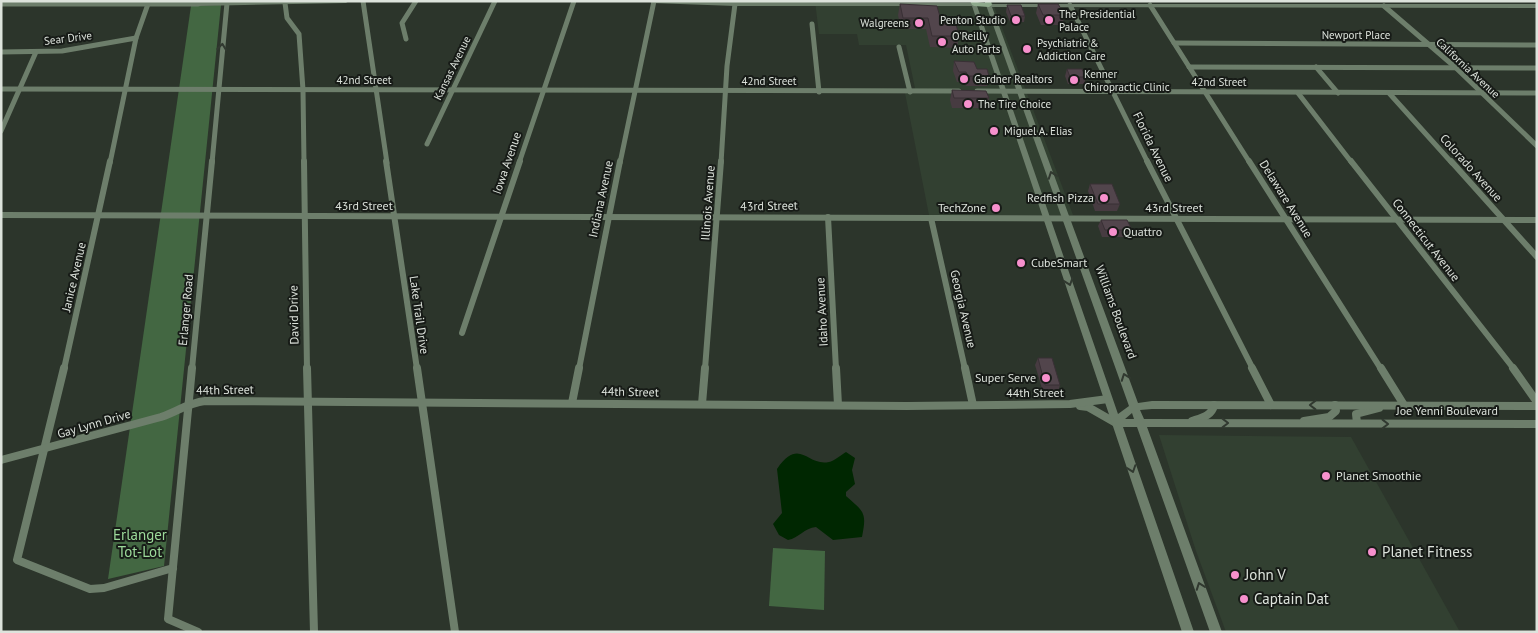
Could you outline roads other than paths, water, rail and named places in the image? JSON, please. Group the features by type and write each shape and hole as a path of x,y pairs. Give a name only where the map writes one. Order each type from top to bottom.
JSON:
{"main road":[{"path":"973,3 988,3"}],"street":[{"path":"1,4 346,1"},
{"name":"Lake Trail Drive","path":"363,1 454,632"},
{"path":"406,39 402,23 416,1"},
{"name":"Kansas Avenue","path":"427,144 495,1"},
{"name":"Iowa Avenue","path":"462,333 574,1"},
{"path":"653,1 735,4 973,3 1188,632"},
{"name":"Indiana Avenue","path":"572,403 653,1"},
{"path":"943,4 953,1"},
{"path":"1002,1 1020,5"},
{"name":"Erlanger Road","path":"198,632 168,618 227,2"},
{"name":"David Drive","path":"285,2 287,18 298,34 303,90 307,401 314,632"},
{"path":"988,3 1020,5 1537,6"},
{"name":"Williams Boulevard","path":"988,3 1068,218 1216,632"},
{"name":"Janice Avenue","path":"148,4 136,38 82,298 18,560 90,589 104,588 173,568"},
{"name":"Illinois Avenue","path":"702,404 718,218 727,66 735,4"},
{"name":"Florida Avenue","path":"1070,5 1271,405"},
{"name":"Delaware Avenue","path":"1150,5 1286,219 1400,406"},
{"name":"California Avenue","path":"1384,6 1455,67 1537,146"},
{"path":"812,24 819,92"},
{"name":"Sear Drive","path":"1,52 62,51 136,38"},
{"name":"Newport Place","path":"1174,44 1537,45"},
{"path":"899,47 910,92"},
{"path":"1,131 36,52"},
{"path":"1316,67 1338,93"},
{"path":"1189,68 1537,68"},
{"name":"42nd Street","path":"1,89 125,91 1537,93"},
{"name":"Connecticut Avenue","path":"1298,93 1513,368 1537,402"},
{"name":"Colorado Avenue","path":"1389,93 1537,257"},
{"name":"43rd Street","path":"1,215 501,218 1395,218 1537,220"},
{"name":"Idaho Avenue","path":"828,217 838,406"},
{"name":"Georgia Avenue","path":"931,218 973,405"},
{"path":"1108,399 1142,423"},
{"name":"44th Street","path":"190,403 204,401 307,401 838,406 1070,404 1108,399"},
{"name":"Gay Lynn Drive","path":"1,460 180,411 190,403"},
{"name":"44th Street","path":"1070,404 1088,407 1116,423"},
{"name":"Joe Yenni Boulevard","path":"1182,423 1206,416 1213,410 1214,405"},
{"name":"Joe Yenni Boulevard","path":"1287,423 1329,417 1336,411 1335,405"},
{"path":"1116,423 1125,412 1135,406"},
{"name":"Joe Yenni Boulevard","path":"1135,406 1537,406"},
{"name":"Joe Yenni Boulevard","path":"1357,424 1356,414 1364,411 1400,406"},
{"name":"Joe Yenni Boulevard","path":"1116,423 1537,424"}],"place":[{"name":"Penton Studio","path":"1016,20"},
{"name":"The Presidential Palace","path":"1049,20"},
{"name":"Walgreens","path":"919,23"},
{"name":"O'Reilly Auto Parts","path":"942,42"},
{"name":"Psychiatric & Addiction Care","path":"1027,49"},
{"name":"Gardner Realtors","path":"964,79"},
{"name":"Kenner Chiropractic Clinic","path":"1074,80"},
{"name":"The Tire Choice","path":"968,104"},
{"name":"Miguel A. Elias","path":"994,131"},
{"name":"Redfish Pizza","path":"1104,198"},
{"name":"TechZone","path":"996,208"},
{"name":"Quattro","path":"1113,232"},
{"name":"CubeSmart","path":"1021,263"},
{"name":"Super Serve","path":"1046,378"},
{"name":"Planet Smoothie","path":"1326,476"},
{"name":"Planet Fitness","path":"1372,552"},
{"name":"John V","path":"1235,575"},
{"name":"Captain Dat","path":"1244,599"}],"park label":[{"name":"Erlanger Tot-Lot","path":"140,544"}]}
